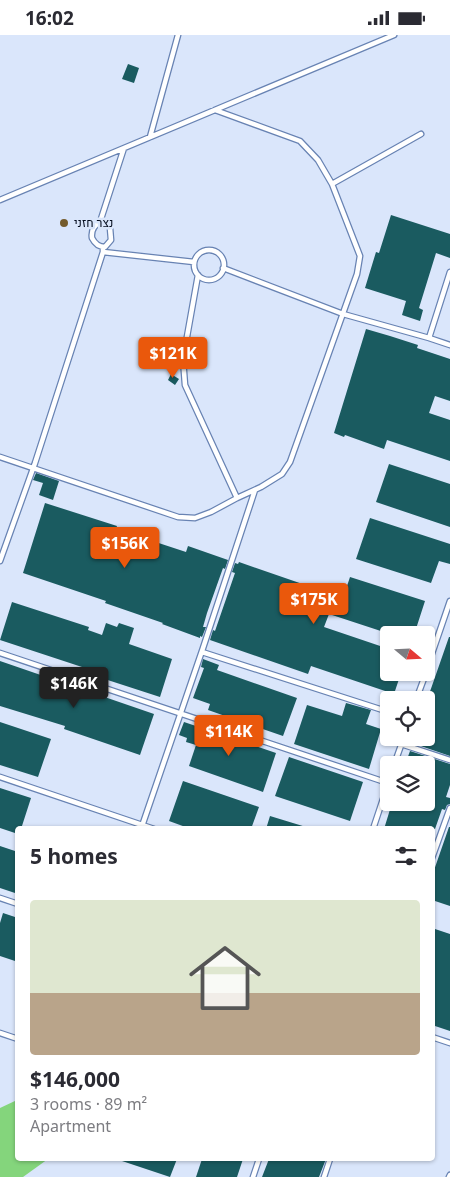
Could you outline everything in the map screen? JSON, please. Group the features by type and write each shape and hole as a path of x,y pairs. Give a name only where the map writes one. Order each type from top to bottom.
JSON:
{"lane":[{"path":"150,137 178,35"},
{"path":"0,200 394,35"},
{"path":"0,457 178,517 195,518 255,490 282,474 290,462 344,314 357,274 360,256 332,184 318,160 300,141 215,110"},
{"path":"332,184 420,134"},
{"path":"100,222 124,148"},
{"path":"100,222 104,222 110,228 111,233 110,243 103,247 98,245 92,238 95,224 100,222"},
{"path":"0,561 33,469 103,253 103,247"},
{"path":"211,250 217,252 224,263 216,279 210,280 198,275 195,271 194,262 199,253 211,250"},
{"path":"103,253 194,262"},
{"path":"223,268 344,314 450,345"},
{"path":"429,338 450,272"},
{"path":"198,275 183,359 185,385 237,498"},
{"path":"142,826 255,490"},
{"path":"435,645 450,601"},
{"path":"202,652 380,709"},
{"path":"0,653 380,779"},
{"path":"407,746 450,760"},
{"path":"0,777 139,826"},
{"path":"374,826 380,807"},
{"path":"435,850 450,808"},
{"path":"0,898 15,903"},
{"path":"0,1033 15,1038"},
{"path":"435,1038 450,1043"},
{"path":"253,1177 258,1161"},
{"path":"324,1177 329,1161"}],"shaded area":[{"path":"15,1101 15,1161 45,1161 23,1177 0,1177 0,1108"}],"building":[{"path":"128,64 139,68 134,83 122,79"},
{"path":"391,215 450,234 450,258 436,253 419,308 423,310 420,321 402,315 406,301 365,288 376,252 379,253"},
{"path":"366,329 418,345 417,348 450,359 450,401 435,396 429,413 450,420 450,461 387,440 384,449 334,433"},
{"path":"171,374 179,379 175,385 168,380"},
{"path":"389,464 450,484 450,527 376,502"},
{"path":"36,473 59,481 53,500 39,495 43,483 33,480"},
{"path":"45,503 117,526 116,529 186,552 188,546 228,560 225,569 223,568 207,613 203,627 206,627 202,637 200,636 200,638 105,603 106,601 23,573"},
{"path":"370,518 450,544 450,564 439,561 431,583 356,559"},
{"path":"239,562 343,598 350,577 425,601 417,626 380,626 380,631 329,614 324,627 380,646 380,681 398,681 395,691 385,691 311,666 308,674 210,640 213,630 215,631 235,573 232,572 235,563 238,564"},
{"path":"12,602 89,627 88,630 102,635 106,623 117,627 119,623 134,628 129,644 172,659 160,697 83,672 85,668 0,640"},
{"path":"450,637 450,756 421,746 435,746 435,691 430,691"},
{"path":"203,659 219,665 217,670 297,698 283,736 208,710 210,704 193,698 204,668 201,667"},
{"path":"0,661 154,714 140,755 64,729 65,726 0,706"},
{"path":"346,703 371,710 366,724 380,729 380,732 369,769 294,744 307,705 342,716"},
{"path":"0,722 51,739 38,777 0,765"},
{"path":"184,722 276,753 263,792 189,766 196,745 186,742 187,738 179,735"},
{"path":"410,751 425,756 408,756"},
{"path":"289,757 363,782 350,821 275,796"},
{"path":"435,759 450,764 450,785 446,797 450,798 450,804 447,805 445,810 442,809 435,829 435,826 385,826 390,811 435,811"},
{"path":"183,781 259,807 252,826 183,826 169,821"},
{"path":"0,788 31,798 22,826 15,826 15,833 0,828"},
{"path":"270,816 303,826 267,826"},
{"path":"450,827 450,906 435,901 435,867"},
{"path":"0,846 15,851 15,893 0,888"},
{"path":"3,913 15,917 15,961 0,956 0,923"},
{"path":"435,929 450,934 450,1031 435,1026"},
{"path":"122,1161 176,1161 170,1177"},
{"path":"201,1161 242,1161 237,1177 196,1177"},
{"path":"268,1161 325,1161 319,1177 262,1177"}],"place":[{"name":"נצר חזני","path":"64,223"}]}
